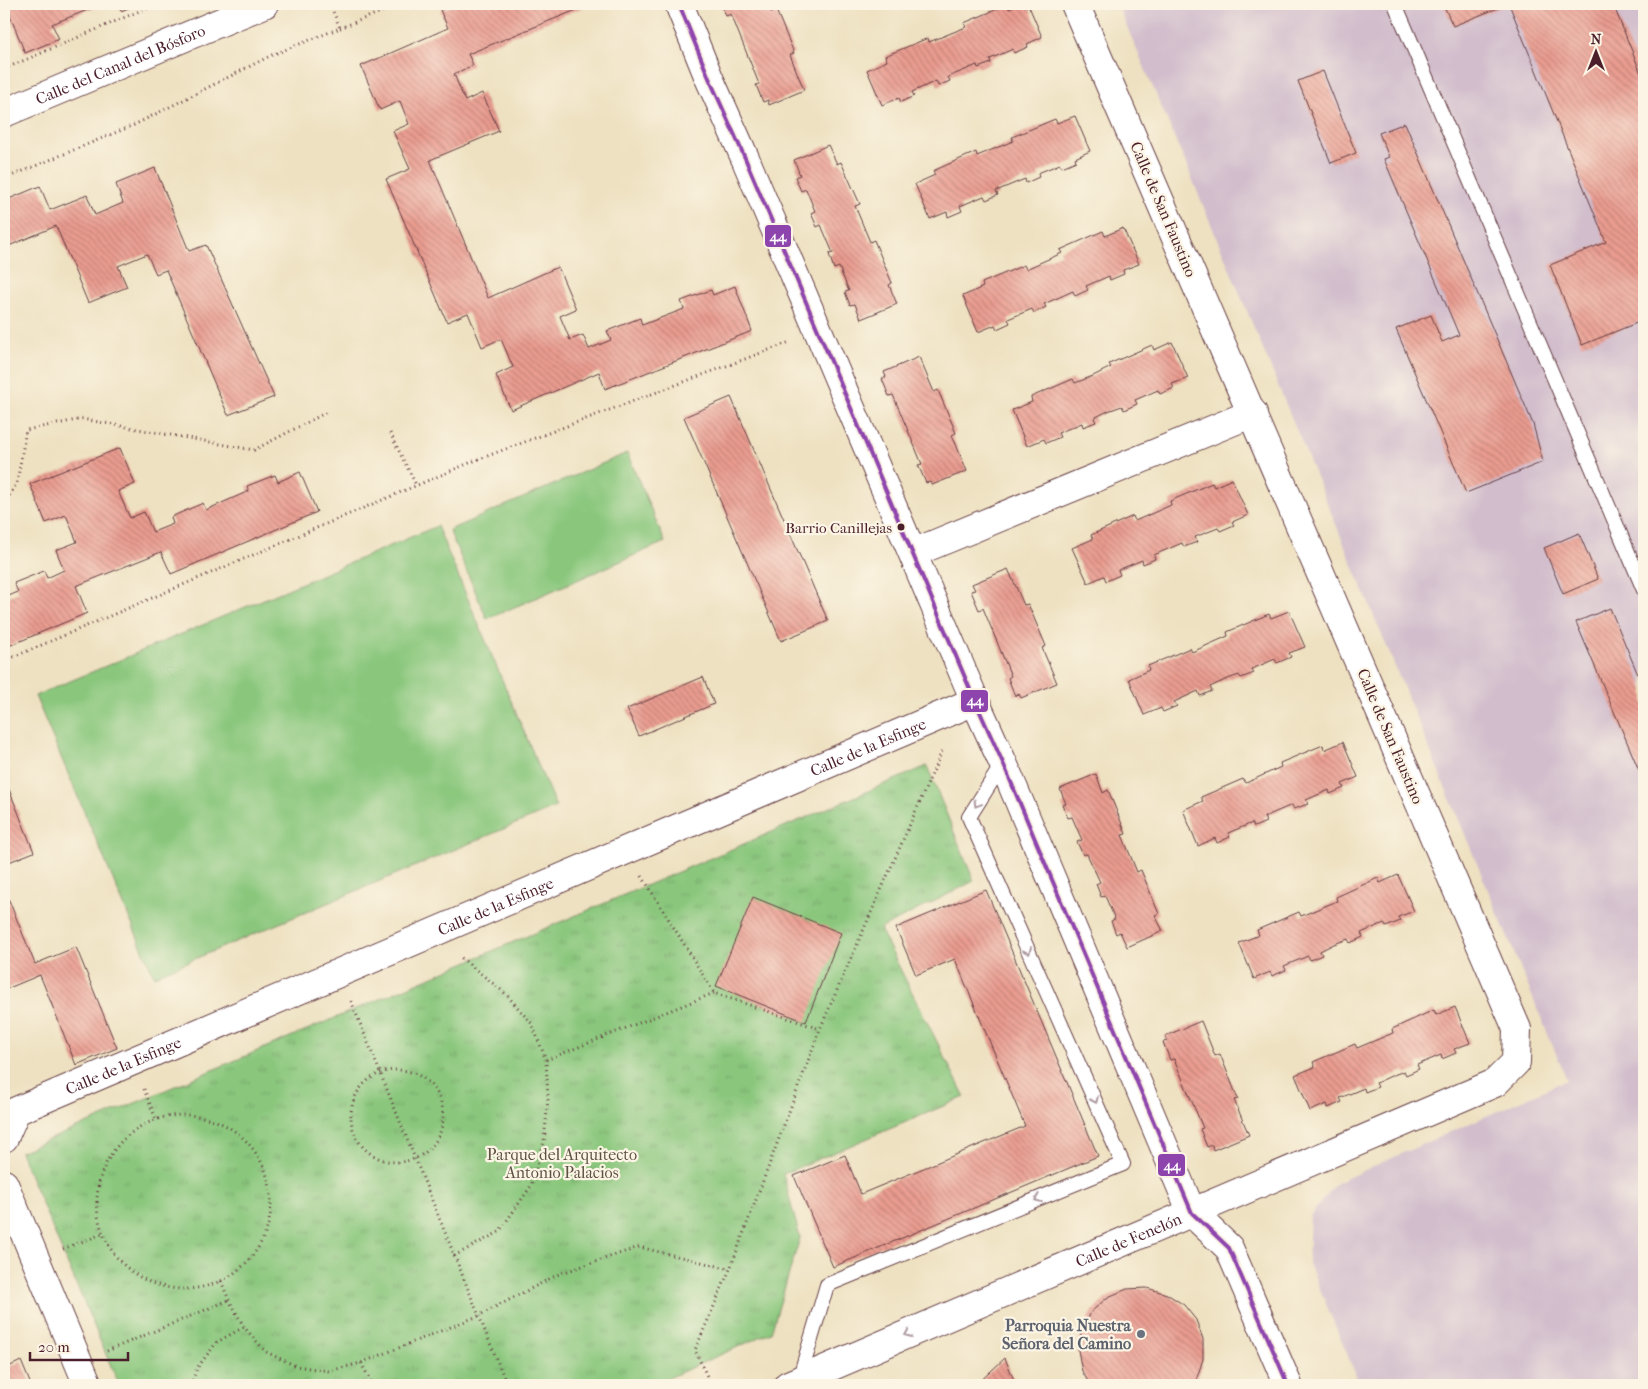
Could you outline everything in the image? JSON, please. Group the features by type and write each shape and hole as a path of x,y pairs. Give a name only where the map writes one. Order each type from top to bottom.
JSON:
{"street":[{"name":"Calle del Canal del Bósforo","path":"4,113 264,4"},
{"path":"679,4 975,701 1004,763 1192,1213 1229,1248 1288,1385"},
{"name":"Calle de San Faustino","path":"1075,4 1517,1029 1516,1062"},
{"path":"912,553 1253,414"},
{"name":"Calle de la Esfinge","path":"4,1138 16,1111 975,701"},
{"name":"Calle de Fenelón","path":"794,1383 1495,1083 1516,1062"},
{"path":"4,1184 88,1385"}],"lane":[{"path":"1395,4 1644,590"},
{"path":"794,1383 827,1285 1123,1164 969,817 1004,763"}],"path":[{"path":"4,69 156,4"},
{"path":"330,4 340,28"},
{"path":"4,179 134,125 272,55 401,4"},
{"path":"4,661 474,461 818,331"},
{"path":"4,504 17,483 26,430 82,419 254,450 329,411"},
{"path":"390,434 416,485"},
{"path":"711,1385 695,1350 730,1269 820,1029 946,742"},
{"path":"641,874 714,993 820,1029"},
{"path":"454,1256 499,1232 531,1186 544,1142 548,1099 546,1060 532,1024 506,994 457,954"},
{"path":"546,1060 714,993"},
{"path":"351,999 507,1385"},
{"path":"396,1070 412,1073 426,1080 437,1092 442,1107 443,1123 438,1138 428,1150 415,1159 401,1163 386,1161 372,1156 361,1146 354,1134 351,1119 352,1104 358,1092 368,1080 380,1073 396,1070"},
{"path":"142,1086 156,1119"},
{"path":"185,1114 214,1120 240,1134 259,1156 270,1184 271,1213 262,1241 245,1264 221,1281 194,1288 165,1287 138,1276 117,1258 102,1234 96,1206 100,1178 112,1152 131,1132 156,1119 185,1114"},
{"path":"59,1250 102,1234"},
{"path":"221,1281 244,1327 266,1352 296,1366 329,1370 361,1363 478,1316 559,1274 640,1247 730,1269"},
{"path":"103,1352 229,1300"},
{"path":"191,1385 196,1368 217,1342 244,1327"},
{"path":"361,1363 372,1385"}],"shaded area":[{"path":"1117,4 1644,4 1644,1385 1360,1385 1308,1261 1310,1216 1336,1183 1567,1080 1183,157"}],"green space":[{"path":"627,453 665,542 487,619 449,530"},
{"path":"437,526 556,807 154,976 35,696"},
{"name":"Parque del Arquitecto Antonio Palacios","path":"927,766 974,881 880,929 965,1097 783,1174 800,1238 771,1332 653,1385 119,1385 20,1152"}],"building":[{"path":"4,4 103,4 52,24 59,39 25,53 9,13 4,15"},
{"path":"119,4 138,4 121,11"},
{"path":"456,4 591,4 468,54 473,65 454,74 465,101 482,93 499,131 430,160 488,298 558,267 576,309 560,316 570,340 583,335 589,349 611,340 607,331 640,318 642,325 684,309 681,301 711,290 713,295 735,286 752,331 605,389 599,372 511,410 496,375 513,367 501,339 482,347 468,313 447,322 386,179 410,169 393,131 409,124 400,101 380,110 361,66 448,28 440,10"},
{"path":"721,4 768,4 771,12 776,10 794,53 790,55 804,90 769,105 768,100 763,102 756,85 759,84 731,14 726,16"},
{"path":"1021,4 1028,4 1042,37 1027,44 1028,47 1014,53 1013,49 990,59 991,63 978,68 977,65 948,77 950,81 938,86 936,81 912,92 914,96 901,102 899,98 882,105 867,70 887,61 885,56 928,38 929,42 966,27 964,23 1007,5 1009,9"},
{"path":"1443,4 1508,4 1453,26"},
{"path":"1509,4 1613,4 1644,81 1644,320 1582,345 1550,265 1606,242"},
{"path":"1323,71 1356,153 1331,163 1298,81"},
{"path":"1075,116 1090,151 1075,158 1076,161 1062,167 1060,164 1038,173 1039,177 1026,183 1025,179 996,191 998,195 986,200 984,196 960,206 962,211 948,217 947,212 930,219 915,184 935,175 933,171 976,152 977,156 1013,141 1012,137 1055,119 1057,123"},
{"path":"1405,123 1533,424 1543,462 1466,493 1396,329 1431,315 1442,342 1459,335 1384,159 1389,157 1379,133"},
{"path":"828,145 837,164 841,162 860,204 855,206 870,242 874,240 892,283 889,285 897,304 861,319 855,304 850,305 845,292 849,291 839,267 834,269 829,254 833,253 821,225 817,227 811,213 815,211 806,189 801,191 795,177 800,175 794,160"},
{"path":"155,168 189,251 206,245 274,397 228,415 166,270 156,274 147,254 118,266 127,287 88,303 56,226 4,248 4,201 40,186 50,210 87,195 95,215 123,203 116,184"},
{"path":"1123,228 1139,264 1123,270 1124,274 1110,280 1109,276 1086,286 1088,290 1075,296 1073,291 1044,304 1046,307 1034,313 1032,309 1008,319 1010,323 997,329 995,325 978,332 963,296 983,287 982,283 1024,265 1026,269 1062,253 1060,250 1103,231 1105,236"},
{"path":"1172,342 1188,378 1172,384 1174,388 1160,394 1158,390 1135,400 1137,404 1124,410 1122,406 1108,411 1094,418 1096,422 1083,427 1082,423 1058,433 1060,437 1046,443 1044,439 1027,446 1012,410 1032,402 1031,397 1073,379 1075,383 1093,376 1111,367 1109,364 1152,345 1154,350"},
{"path":"919,357 934,392 938,390 956,433 952,435 967,471 932,485 930,482 926,483 918,465 922,464 893,395 889,396 882,379 886,377 884,372"},
{"path":"731,397 828,621 781,641 684,417"},
{"path":"120,448 135,484 118,491 130,518 144,512 153,532 173,524 171,517 203,503 206,510 249,491 247,486 275,475 278,482 300,472 317,512 171,574 161,552 76,586 87,613 4,648 4,598 18,592 14,583 44,571 47,578 64,570 56,550 77,542 66,515 46,523 30,484"},
{"path":"1232,479 1248,515 1232,522 1234,525 1220,531 1218,528 1195,537 1197,542 1184,547 1182,543 1154,555 1155,559 1143,564 1142,560 1118,570 1120,575 1106,581 1104,576 1088,583 1072,548 1093,539 1091,535 1133,516 1135,521 1171,505 1170,501 1212,483 1214,487"},
{"path":"1579,533 1598,579 1563,594 1544,548"},
{"path":"1008,569 1024,605 1028,604 1046,646 1042,648 1057,683 1021,698 1019,694 1015,696 1008,678 1011,676 983,608 979,610 971,591 975,590 972,584"},
{"path":"1610,608 1644,689 1644,782 1576,622"},
{"path":"1289,611 1305,647 1289,653 1291,657 1277,663 1275,659 1252,669 1254,673 1241,678 1239,675 1210,687 1212,691 1200,696 1198,691 1174,702 1177,706 1163,712 1161,708 1144,715 1129,679 1149,670 1148,666 1190,648 1192,652 1228,636 1227,632 1269,614 1271,618"},
{"path":"703,677 714,704 639,736 627,709"},
{"path":"1343,742 1358,777 1342,784 1344,788 1330,794 1329,790 1306,800 1308,804 1294,809 1292,805 1264,817 1266,822 1254,827 1252,823 1228,833 1230,837 1217,843 1215,838 1198,846 1183,810 1203,801 1201,797 1243,779 1246,783 1281,767 1280,763 1323,745 1324,750"},
{"path":"1096,774 1103,793 1108,790 1126,834 1122,835 1137,872 1141,870 1159,914 1155,915 1163,931 1127,947 1120,932 1116,934 1111,921 1115,919 1105,896 1101,897 1096,884 1100,882 1087,854 1083,855 1077,842 1082,840 1072,817 1068,818 1062,805 1066,804 1060,789"},
{"path":"4,777 34,852 4,864"},
{"path":"1398,875 1414,911 1398,917 1400,921 1386,927 1384,923 1361,933 1363,937 1350,943 1348,939 1334,944 1320,951 1322,955 1310,960 1308,956 1284,966 1286,970 1272,976 1270,972 1254,979 1239,943 1259,935 1257,930 1299,912 1301,916 1337,901 1336,897 1378,878 1380,883"},
{"path":"4,888 35,964 76,947 117,1048 76,1065 40,975 4,990"},
{"path":"986,890 1098,1156 833,1267 794,1176 845,1155 861,1194 1025,1126 955,959 916,975 896,928"},
{"path":"753,897 841,933 806,1022 716,986"},
{"path":"1455,1007 1470,1043 1454,1049 1456,1053 1442,1059 1441,1055 1417,1065 1419,1069 1406,1075 1404,1071 1376,1083 1378,1087 1365,1092 1364,1088 1340,1098 1342,1102 1328,1108 1327,1104 1310,1111 1295,1075 1315,1067 1313,1062 1355,1044 1357,1048 1393,1033 1392,1029 1434,1010 1436,1015"},
{"path":"1201,1021 1215,1056 1220,1054 1238,1099 1234,1100 1249,1135 1213,1150 1212,1145 1207,1147 1200,1129 1203,1128 1174,1059 1170,1060 1163,1042 1167,1041 1165,1036"},
{"name":"Parroquia Nuestra Señora del Camino","path":"1147,1288 1167,1294 1184,1305 1196,1320 1203,1339 1203,1359 1197,1378 1192,1385 1090,1385 1082,1371 1078,1350 1082,1329 1092,1311 1108,1297 1127,1289"},
{"path":"1005,1358 1016,1385 976,1385"},
{"path":"21,1361 31,1385 4,1385 4,1369"}],"transit line":[{"name":"44","path":"679,4 1003,763 1192,1213 1229,1248 1288,1385"}],"place":[{"name":"Barrio Canillejas","path":"901,527"},
{"name":"Parroquia Nuestra Señora del Camino","path":"1141,1334"}]}
